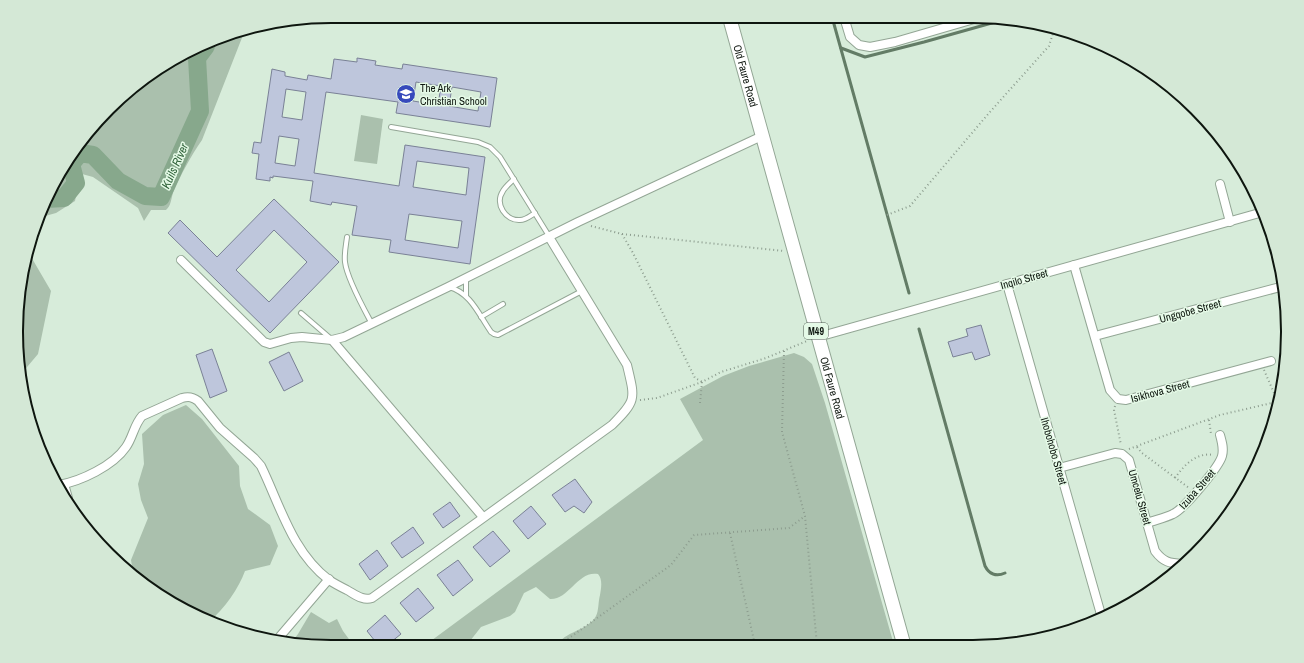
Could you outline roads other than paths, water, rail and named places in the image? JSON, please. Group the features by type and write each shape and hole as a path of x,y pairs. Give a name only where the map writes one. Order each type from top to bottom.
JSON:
{"main road":[{"name":"Old Faure Road","path":"731,23 903,640"}],"street":[{"path":"846,23 850,37 859,45 870,47 895,42 960,23"},
{"path":"182,260 264,342 270,344 291,338 302,337 332,340 344,337 372,324 578,222 762,136"},
{"path":"1220,184 1230,222"},
{"name":"Inqilo Street","path":"818,337 1258,213"},
{"path":"63,485 80,479 110,463 125,449 138,421 142,416 182,398 194,398 220,428 261,466 294,540 307,559 329,579 360,598 367,600 372,598 612,425 627,410 632,401 633,388 627,365 549,237"},
{"name":"Isikhova Street","path":"1074,265 1110,390 1118,399 1126,400 1271,361"},
{"name":"Ihobohobo Street","path":"1007,284 1100,612"},
{"name":"Ungqobe Street","path":"1095,336 1278,288"},
{"path":"332,340 483,517"},
{"name":"Izuba Street","path":"1147,523 1173,514 1181,509 1218,465 1222,457 1223,450 1220,435"},
{"name":"Umcelu Street","path":"1059,468 1115,453 1123,453 1129,460 1156,551 1161,559 1170,563 1176,563"},
{"path":"280,635 329,579"}],"lane":[{"path":"391,127 484,144 496,152 549,237"},
{"path":"514,179 501,195 500,204 503,212 516,220 524,219 535,213"},
{"path":"347,237 345,261 348,273 372,324"},
{"path":"466,278 466,296"},
{"path":"448,287 466,296 491,332 498,335 582,291"},
{"path":"481,317 503,304"},
{"path":"301,313 332,340"}],"waterway":[{"path":"834,23 909,293"},
{"path":"841,48 865,57 989,24"},
{"name":"Kuils River","path":"80,153 93,155 118,181 145,196 161,197 200,111 197,58 202,52"},
{"name":"Kuils River","path":"53,199 64,198 76,183 71,166"},
{"path":"919,329 985,566 993,574 999,575 1005,573"}],"place":[{"name":"The Ark Christian School","path":"406,94"}]}
